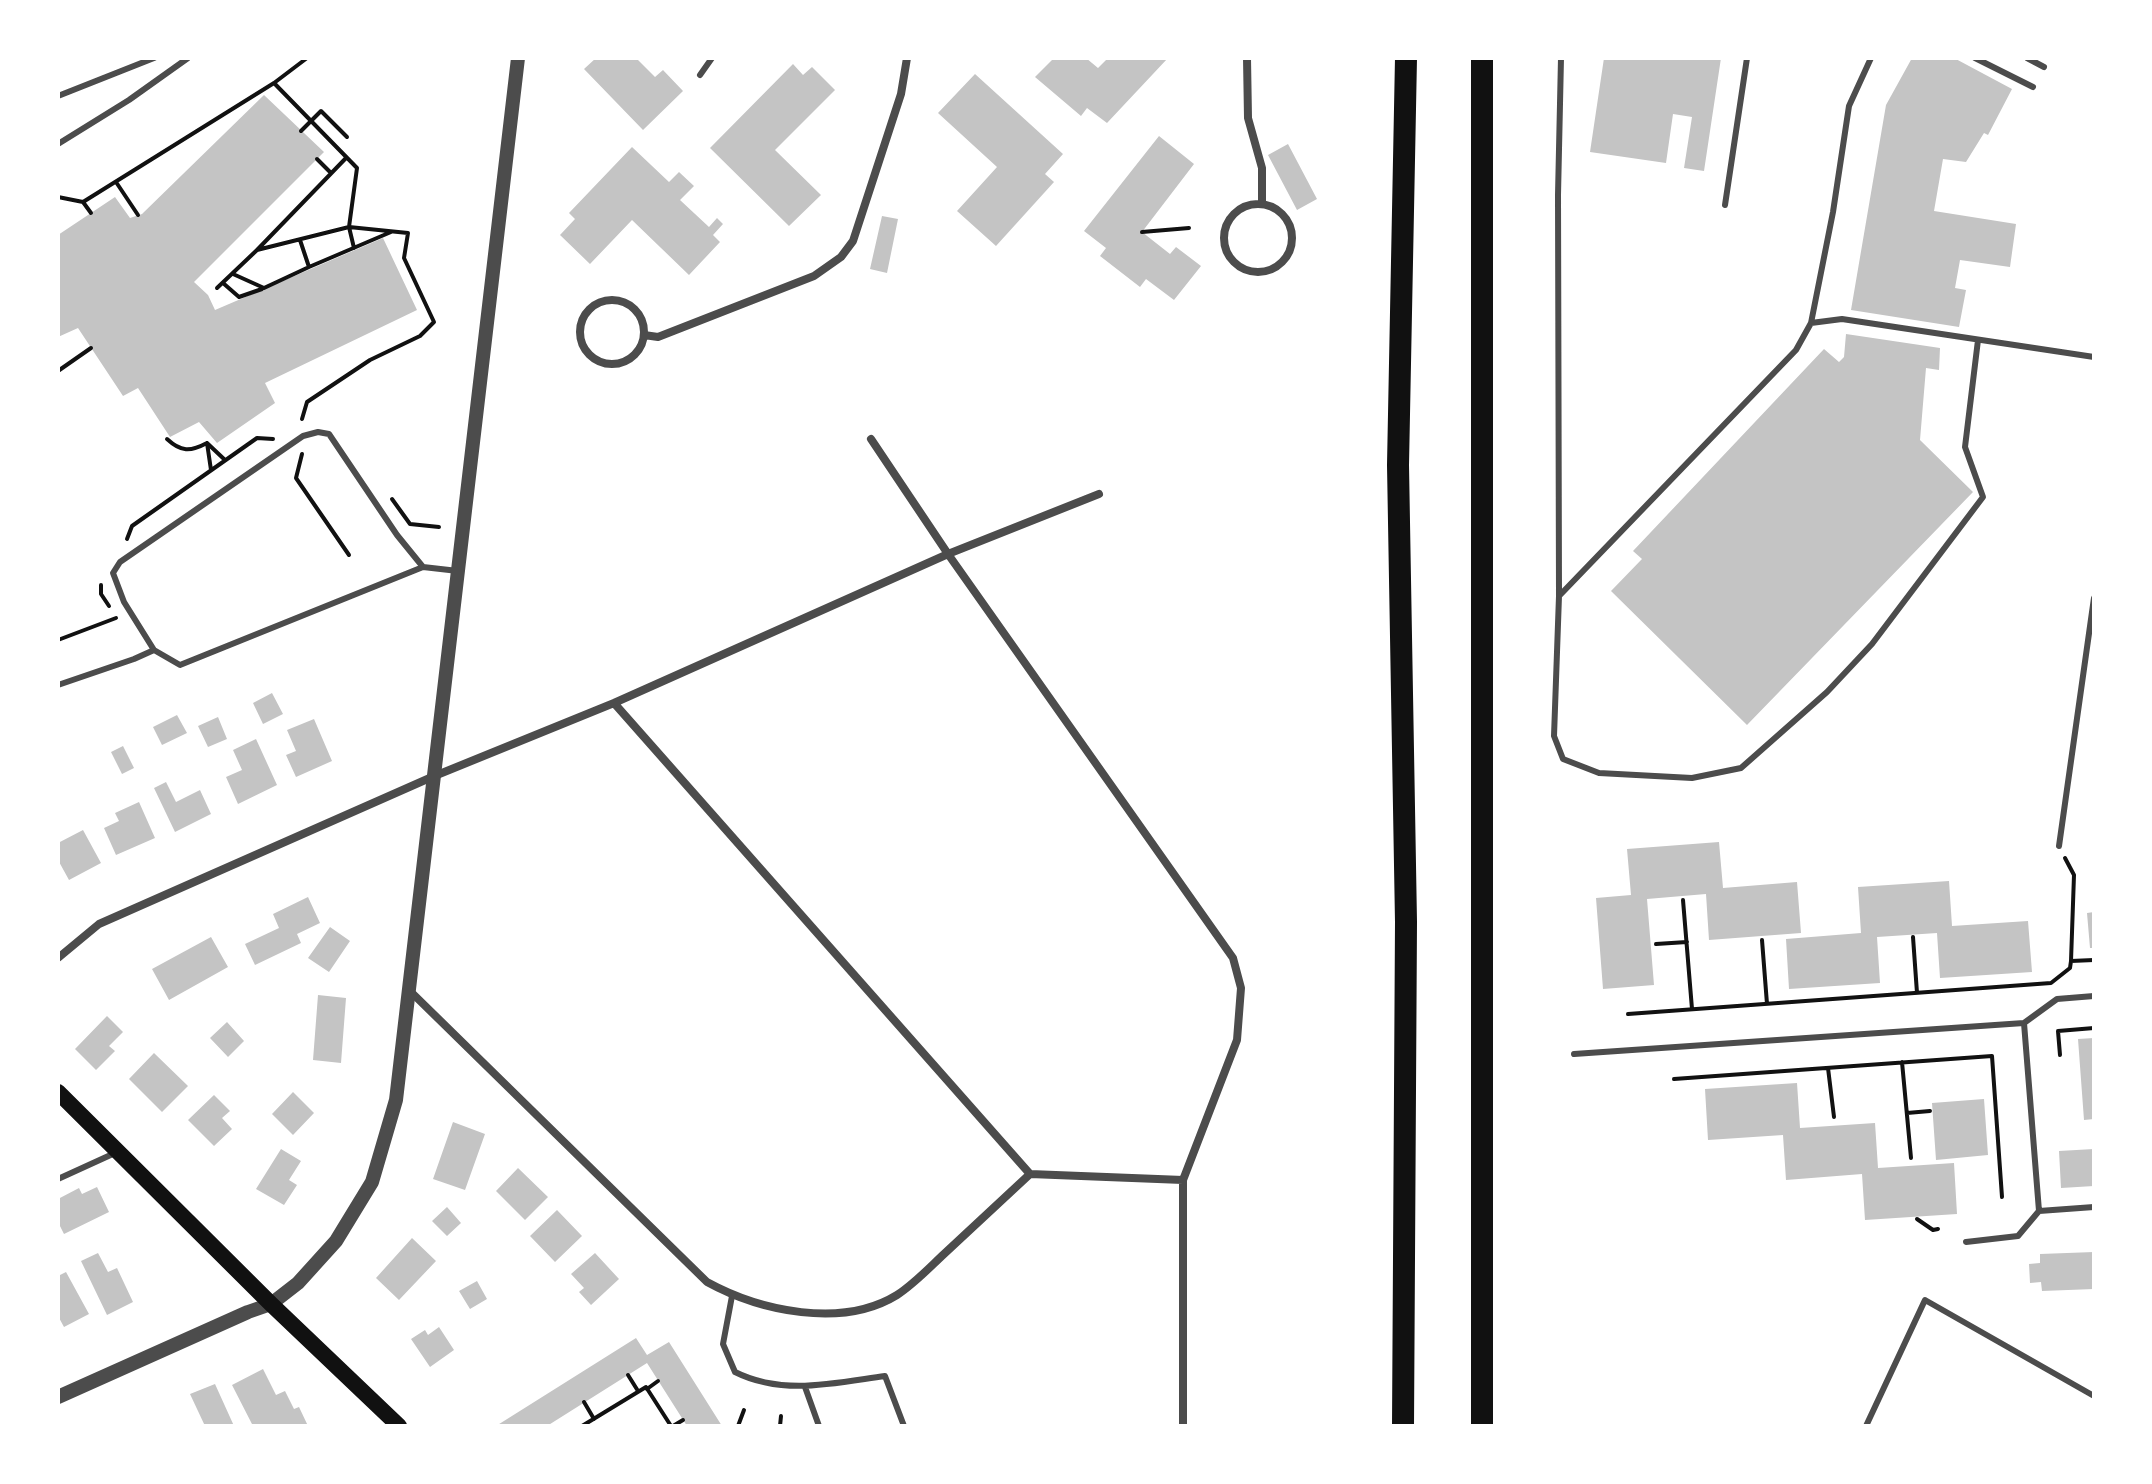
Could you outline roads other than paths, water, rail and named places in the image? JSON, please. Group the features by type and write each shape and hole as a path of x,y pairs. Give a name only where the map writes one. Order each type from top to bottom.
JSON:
{"highway":[{"path":"1403,1426 1406,922 1398,465 1406,58"},
{"path":"1482,1426 1483,58"},
{"path":"1482,1373 1490,1426"}],"main road":[{"path":"58,1092 271,1304 399,1426"}],"street":[{"path":"58,1397 271,1304 298,1283 336,1241 372,1182 396,1100 411,992 432,777 518,58"},
{"path":"644,335 658,337 814,276 841,257 853,241 901,94 907,58"},
{"path":"1247,58 1248,118 1262,168 1262,204"},
{"path":"1262,204 1284,216 1290,227 1290,251 1272,269 1248,271 1236,265 1228,255 1224,243 1225,231 1238,210 1262,204"},
{"path":"607,300 621,301 633,309 641,321 644,335 640,348 630,359 616,364 602,363 589,356 579,330 593,306 607,300"},
{"path":"871,439 948,554 1233,958 1241,988 1237,1040 1183,1180 1183,1426"},
{"path":"58,958 99,924 432,777 614,703 948,554 1099,494"},
{"path":"614,703 1030,1174"},
{"path":"411,992 707,1282 732,1296 784,1311 817,1314 859,1309 896,1295 1030,1174 1183,1180"}],"lane":[{"path":"58,96 154,58"},
{"path":"58,144 129,100 188,58"},
{"path":"700,75 712,58"},
{"path":"1561,58 1558,195 1559,596 1554,736 1563,759 1599,773 1692,778 1741,768 1827,692 1872,644 1983,497 1965,447 1978,340"},
{"path":"1725,205 1747,58"},
{"path":"1559,596 1796,350 1811,323 1833,212 1849,106 1871,58"},
{"path":"1975,58 2033,87"},
{"path":"2027,58 2044,67"},
{"path":"1811,323 1842,319 2094,357"},
{"path":"423,567 397,535 329,434 318,432 303,436 278,451 120,562 113,573 124,602 154,650 180,665 423,567 458,571"},
{"path":"2059,846 2094,598"},
{"path":"58,685 154,650"},
{"path":"1574,1054 2024,1023 2057,999 2094,996"},
{"path":"1966,1242 2018,1236 2039,1211 2024,1023"},
{"path":"58,1179 118,1151"},
{"path":"2039,1211 2094,1207"},
{"path":"732,1296 723,1344 735,1372 771,1385 805,1387 885,1376 904,1426"},
{"path":"1866,1426 1925,1300 2094,1396"},
{"path":"805,1387 819,1426"}]}
